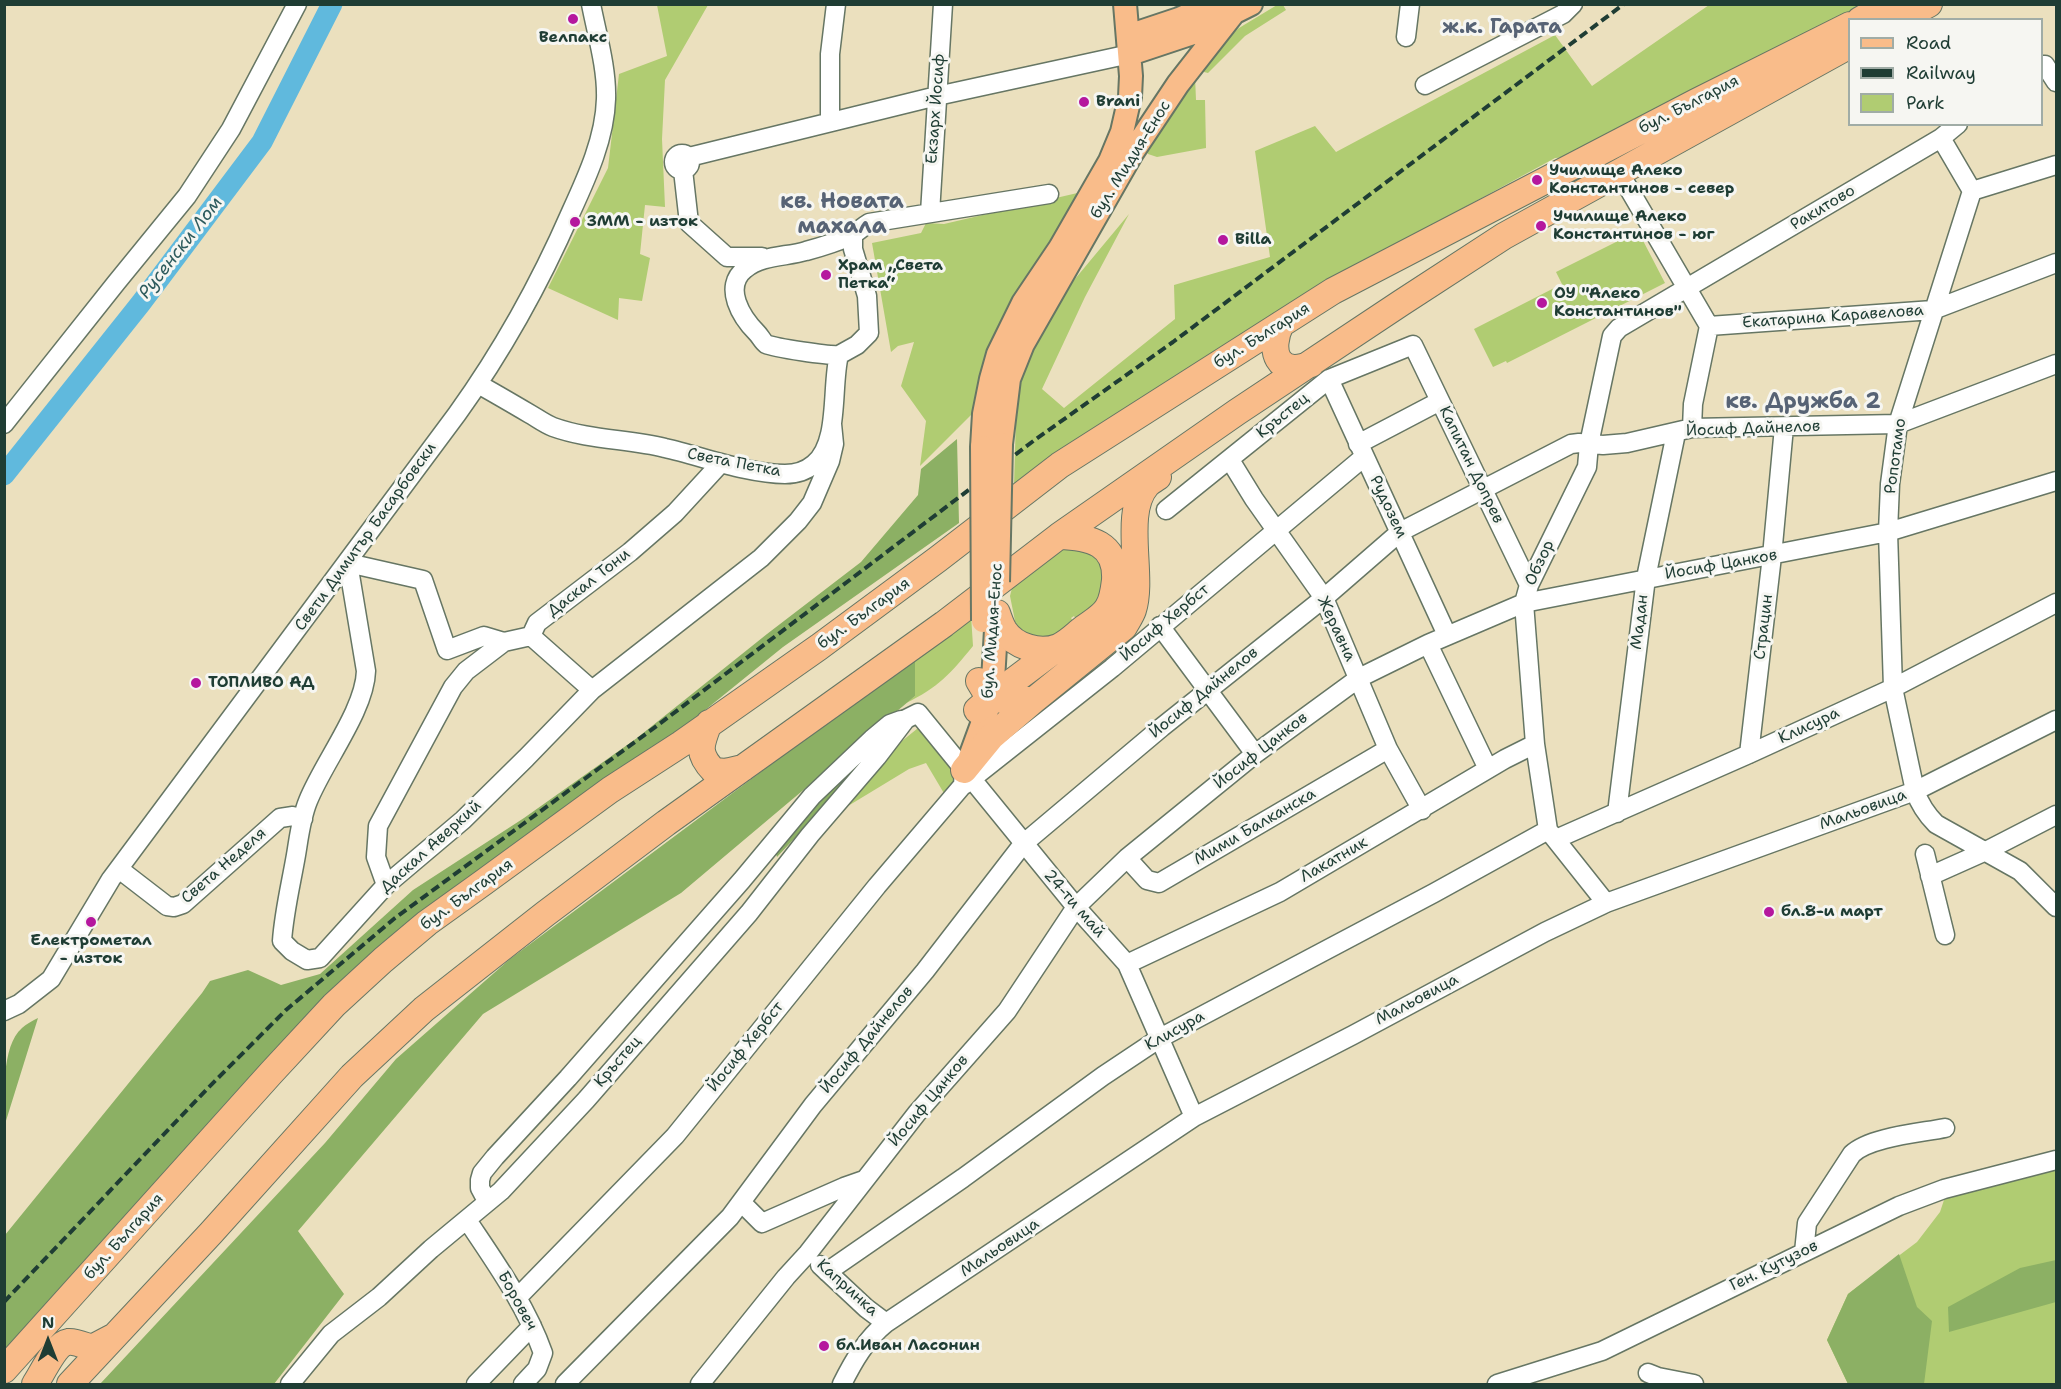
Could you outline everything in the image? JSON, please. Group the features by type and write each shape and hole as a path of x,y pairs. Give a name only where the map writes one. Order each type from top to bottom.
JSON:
{"highway":[{"path":"1864,18 1888,4"},
{"path":"1903,18 1929,4"},
{"name":"бул. България","path":"4,1370 334,1005 375,967 437,916 610,790 681,744 819,647 1060,465 1247,345 1343,285 1695,102 1848,26"},
{"name":"бул. България","path":"70,1384 211,1233 352,1076 424,1009 545,914 693,804 944,624 1059,536 1237,412 1275,388 1320,371 1504,236 1848,46"},
{"path":"1281,324 1274,345 1280,361 1286,367 1293,369 1320,371"},
{"path":"1247,345 1257,347 1267,353 1275,364 1277,379 1275,388"},
{"path":"966,778 991,737 1124,627 1133,610 1136,582 1135,525 1139,499 1147,485 1205,442 1237,412"},
{"path":"990,617 1011,638 1034,650 1047,650 1060,646 1070,639 1094,622 1108,607 1114,589 1115,569 1111,554 1094,542 1080,537 1059,536"},
{"path":"983,696 1070,639"},
{"path":"983,696 1008,700 1034,700"},
{"path":"709,723 701,742 705,762 714,771 726,772 745,768"},
{"path":"681,744 693,752 699,761 701,775 693,804"},
{"path":"35,1384 52,1356 63,1344 75,1342 92,1348 115,1335"}],"main road":[{"path":"1125,4 1129,45"},
{"name":"бул. Мидия-Енос","path":"966,778 979,735 990,617 992,445 984,414 998,354 1023,303 1060,248 1110,161 1122,132 1130,97 1129,45 1179,19 1232,8"},
{"name":"бул. Мидия-Енос","path":"992,445 1004,413 1009,379 1023,345 1132,153 1232,8"}],"street":[{"path":"4,424 187,196 231,129 297,4"},
{"name":"Свети Димитър Басарбовски","path":"4,1011 19,1004 51,979 111,879 348,563 478,384 521,315 587,178 601,136 607,100 606,81 591,4"},
{"path":"830,122 830,54 836,4"},
{"name":"Екзарх Йосиф","path":"930,213 943,4"},
{"path":"1406,37 1410,4"},
{"path":"1425,85 1563,14 1573,4"},
{"name":"бул. Мидия-Енос","path":"770,257 727,257 689,223 686,164 830,122 1129,45"},
{"path":"2043,65 2056,82"},
{"name":"Ракитово","path":"1686,290 1941,138 1956,126"},
{"path":"1941,138 1972,191 2056,165"},
{"path":"1619,172 1709,326"},
{"name":"Ропотамо","path":"1972,191 1898,424 1890,484 1888,532 1893,688 1920,805 1936,824 2020,871 2056,907"},
{"path":"853,235 853,249 867,296 869,333 857,345 839,356 828,356 767,344 747,323 734,294 738,275 746,268 770,257 805,251 853,235 869,223 1049,194"},
{"name":"Екатарина Каравелова","path":"1709,326 1933,310 2056,263"},
{"name":"Обзор","path":"1606,903 1552,834 1535,744 1524,603 1529,585 1588,460 1589,444 1614,331 1686,290"},
{"name":"Мадан","path":"1617,813 1646,578 1693,404 1709,326"},
{"name":"Кръстец","path":"1166,510 1230,460 1320,371 1413,345"},
{"name":"Капитан Допрев","path":"1413,345 1529,585"},
{"name":"Света Петка","path":"478,384 552,427 664,447 721,463 785,474 802,472 814,464 826,446 832,424 839,356"},
{"name":"Йосиф Дайнелов","path":"565,1384 646,1305 742,1203 813,1105 924,971 1023,844 1207,690 1324,598 1400,532 1571,444 1615,445 1684,431 1898,424 2056,364"},
{"name":"Рудозем","path":"1320,371 1361,451 1448,635"},
{"name":"Йосиф Хербст","path":"517,1298 675,1136 966,778 1112,668 1276,530 1361,451 1440,401"},
{"name":"Даскал Аверкий","path":"348,563 366,680 357,705 308,801 303,819 283,922 282,941 292,951 307,960 320,958 386,885 462,820 592,690 761,558 798,521 812,503 830,461 834,444 832,424"},
{"name":"Страцин","path":"1749,754 1784,427"},
{"name":"Жеравна","path":"1230,460 1324,598 1388,749 1422,810"},
{"name":"Даскал Тони","path":"531,636 537,623 630,552 675,513 721,463"},
{"name":"Йосиф Цанков","path":"700,1384 808,1253 918,1113 1008,1011 1076,907 1127,858 1255,754 1359,678 1428,644 1524,603 1888,532 2056,481"},
{"path":"348,563 423,580 447,650 484,636 504,642"},
{"name":"Клисура","path":"827,1272 1160,1038 1434,893 1552,834 1617,813 1893,688 2056,603"},
{"path":"1160,626 1255,754"},
{"path":"386,885 376,857 378,826 453,687 466,671 504,642 531,636 592,690"},
{"path":"1428,644 1488,769"},
{"path":"487,1201 480,1188 480,1180 482,1173 495,1157 568,1078 742,880 812,796 890,724 912,716"},
{"name":"Кръстец","path":"290,1384 332,1334 379,1297 501,1191 585,1100 749,913 810,835 912,716"},
{"name":"24-ти май","path":"912,716 1127,964 1194,1117"},
{"name":"Мальовица","path":"842,1384 862,1348 886,1323 1194,1117 1545,932 1606,903 1915,791 2056,720"},
{"name":"Лакатник","path":"1127,964 1280,891 1422,810 1488,769 1535,744"},
{"name":"Мими Балканска","path":"1127,858 1147,880 1159,883 1388,749"},
{"path":"1930,876 1986,851 2056,815"},
{"name":"Света Неделя","path":"119,869 167,906 174,907 183,904 280,818 293,816 303,819"},
{"path":"1925,854 1945,935"},
{"path":"1804,1252 1807,1223 1852,1154 1860,1147 1873,1142 1945,1128"},
{"name":"Ген. Кутузов","path":"1497,1384 1602,1351 1890,1209 1944,1189 2056,1160"},
{"path":"742,1203 762,1224 864,1180"},
{"name":"Боровеч","path":"467,1220 517,1298 543,1353 537,1369 523,1384"},
{"name":"Капринка","path":"808,1253 886,1323"},
{"path":"476,1384 532,1326"},
{"path":"1648,1373 1694,1384"}],"green space":[{"path":"657,5 708,5 665,80 662,139 665,207 645,205 640,254 650,258 642,301 619,298 618,320 548,288 608,168 619,74 667,56"},
{"path":"1277,5 1283,5 1286,10 1245,36 1208,73 1200,71 1222,43 1239,28"},
{"path":"1709,5 1862,5 1568,157 1555,158 1364,262 1014,486 1017,381 1065,291 1129,214 1085,297 1042,389 1064,408 1175,319 1174,285 1270,257 1255,151 1315,126 1336,152 1555,35 1592,86"},
{"path":"1195,76 1196,100 1205,100 1206,148 1157,157 1148,154 1145,148"},
{"path":"1086,191 976,410 920,466 926,421 901,386 914,342 898,346 891,352 872,243 921,233 926,223 944,224"},
{"path":"1638,231 1665,283 1507,363 1506,361 1493,367 1474,329 1562,284 1556,272"},
{"path":"957,439 959,523 783,647 657,749 466,884 5,1360 5,1235 210,981 248,970 281,985 320,974 413,890 524,818 637,738 861,562 918,495 921,469"},
{"path":"1087,546 1105,566 1101,604 1078,622 1074,616 1071,618 1075,624 1046,641 1024,634 1016,626 1010,596 1014,580 1058,548"},
{"path":"971,615 973,646 943,679 927,692 906,703 915,696 915,657"},
{"path":"915,657 915,696 681,893 483,1014 298,1231 344,1294 274,1384 100,1384 325,1143 396,1059 510,959"},
{"path":"923,724 961,773 945,795 926,763 909,769 848,806 833,797"},
{"path":"895,725 834,796 777,857 773,845"},
{"path":"38,1018 5,1124 5,1073 10,1047 22,1028"},
{"path":"2056,1160 2056,1384 1848,1384 1827,1340 1848,1294 1917,1242 1940,1212 1945,1197"},
{"path":"1899,1254 1917,1307 1932,1321 1924,1384 1848,1384 1827,1340 1848,1294"},
{"path":"2056,1260 2056,1302 1949,1332 1948,1307 2020,1268"}],"waterway":[{"name":"Русенски Лом","path":"4,475 141,303 262,142 332,4"}],"railway":[{"path":"4,1302 207,1089 286,1010 395,918 658,725 1036,439 1173,342 1624,4"}],"place":[{"name":"Велпакс","path":"573,19"},
{"name":"Brani","path":"1084,102"},
{"name":"Училище Алеко Константинов - север","path":"1537,180"},
{"name":"ЗММ - изток","path":"575,222"},
{"name":"Училище Алеко Константинов - юг","path":"1541,226"},
{"name":"Billa","path":"1223,240"},
{"name":"Храм „Света Петка“","path":"826,275"},
{"name":"ОУ \"Алеко Константинов\"","path":"1542,303"},
{"name":"ТОПЛИВО АД","path":"196,683"},
{"name":"бл.8-и март","path":"1769,912"},
{"name":"Електрометал - изток","path":"91,922"},
{"name":"бл.Иван Ласонин","path":"824,1346"}],"district":[{"name":"ж.к. Гарата","path":"1502,28"},
{"name":"кв. Новата махала","path":"842,214"},
{"name":"кв. Дружба 2","path":"1803,402"}]}
